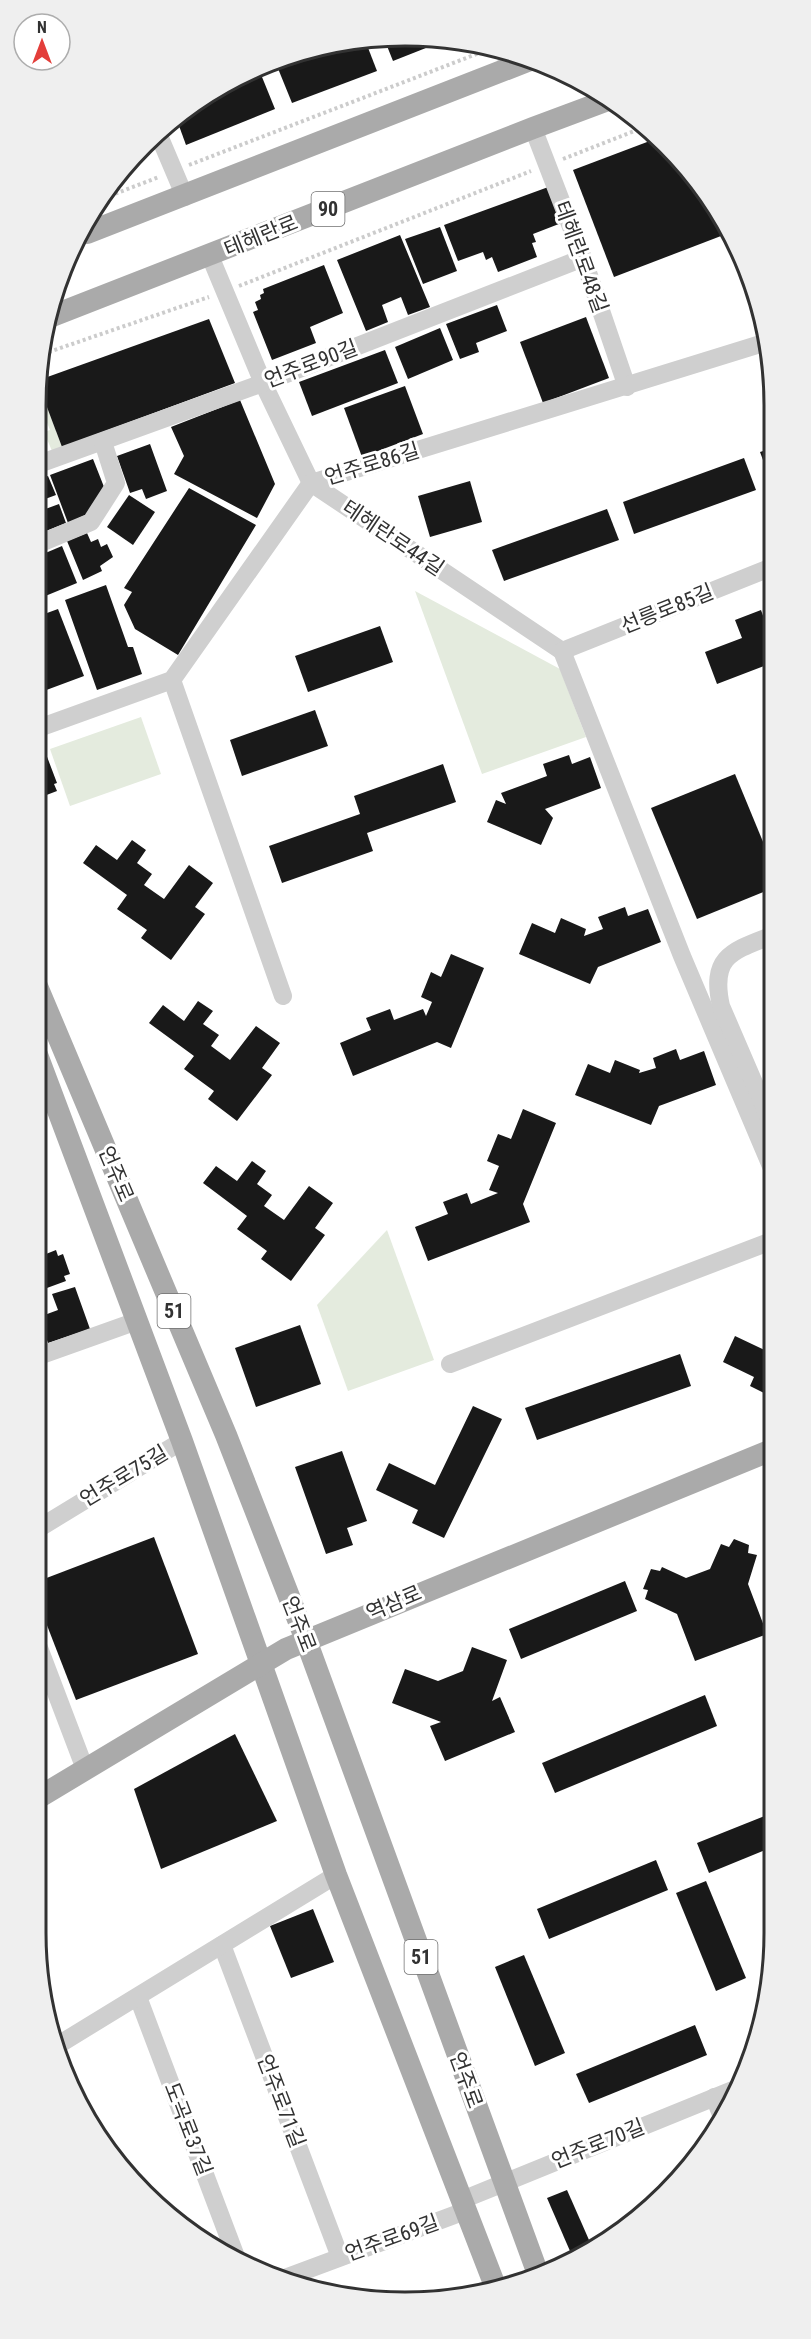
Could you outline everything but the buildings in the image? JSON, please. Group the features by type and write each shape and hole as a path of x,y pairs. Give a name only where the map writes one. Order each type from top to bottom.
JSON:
{"main road":[{"path":"92,231 185,196 507,62"},
{"name":"테헤란로","path":"59,313 599,103"},
{"name":"언주로","path":"46,1008 226,1436 306,1640 536,2268"},
{"name":"언주로","path":"46,1079 182,1441 336,1875 493,2281"},
{"name":"역삼로","path":"46,1793 261,1663 306,1640 764,1453"}],"street":[{"name":"테헤란로48길","path":"532,128 583,258 627,387"},
{"path":"162,143 185,196"},
{"path":"210,256 263,383 311,483"},
{"name":"언주로90길","path":"46,462 263,383 583,258"},
{"name":"언주로86길","path":"172,680 311,483 759,345"},
{"path":"46,541 92,522 116,483 103,442"},
{"name":"테헤란로44길","path":"311,483 562,651"},
{"name":"선릉로85길","path":"562,651 764,570"},
{"path":"562,651 682,956 764,1150"},
{"path":"46,725 172,680 283,996"},
{"path":"764,938 736,949 724,960 718,974 718,990 721,1006 764,1106"},
{"path":"450,1364 764,1244"},
{"path":"46,1353 137,1321"},
{"name":"언주로75길","path":"46,1524 182,1441"},
{"path":"46,1666 85,1769"},
{"path":"64,2041 336,1875"},
{"name":"언주로71길","path":"222,1945 340,2257"},
{"name":"도곡로37길","path":"138,1996 233,2247"},
{"name":"언주로70길","path":"463,2205 504,2183 727,2092"},
{"path":"714,2097 719,2108"},
{"name":"언주로69길","path":"295,2274 463,2205"}],"path":[{"path":"116,193 478,54"},
{"path":"51,351 225,292 635,131"}],"shaded area":[{"path":"46,405 62,447 52,451 46,437 46,431 50,430 46,420"},
{"path":"415,591 560,669 586,737 482,774"},
{"path":"141,717 161,774 70,806 50,749"},
{"path":"387,1230 434,1360 348,1391 317,1305"}]}
